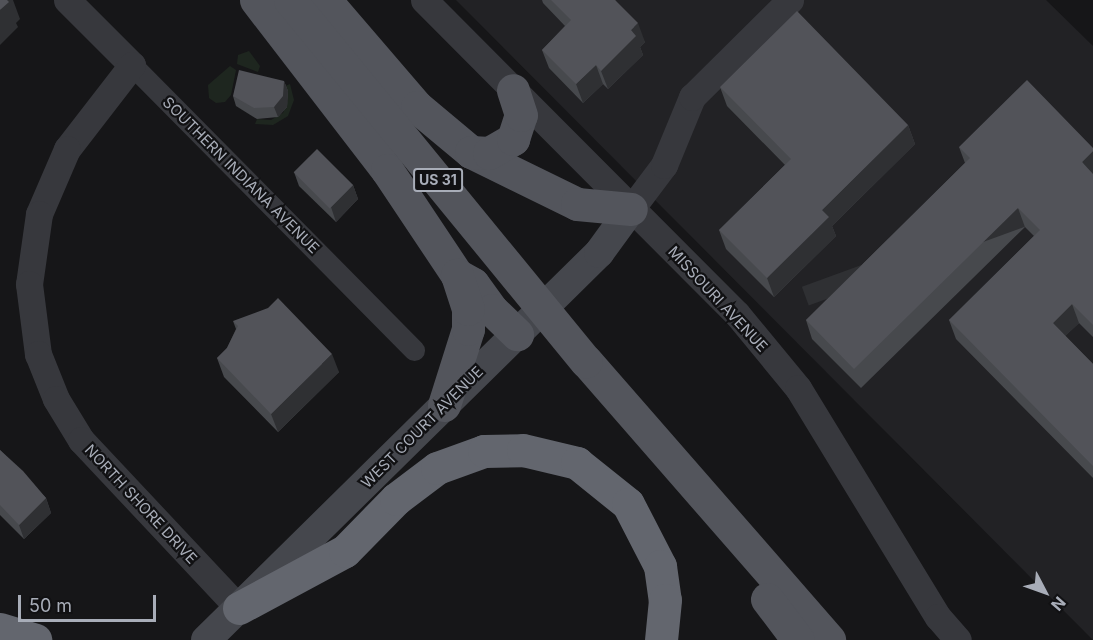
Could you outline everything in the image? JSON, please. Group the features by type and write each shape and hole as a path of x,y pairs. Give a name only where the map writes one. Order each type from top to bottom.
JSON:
{"highway":[{"path":"239,608 345,551 396,499 437,468 484,452 524,450 578,463 628,504 660,566 665,600 661,640"},
{"path":"0,629 35,640"}],"main road":[{"path":"256,0 357,130 458,274 468,309 468,328 444,405"},
{"name":"US 31","path":"290,0 586,361 830,640"},
{"path":"325,0 406,94 471,152 577,204 631,209"},
{"path":"471,152 489,153 513,139 522,115 513,90"},
{"name":"WEST COURT AVENUE","path":"206,640 599,253 631,209"},
{"path":"458,274 473,284 492,310 517,334"},
{"name":"US 31","path":"586,361 798,640"}],"street":[{"name":"SOUTHERN INDIANA AVENUE","path":"68,0 414,350"},
{"name":"MISSOURI AVENUE","path":"424,0 737,314 798,388 938,617 958,640"},
{"path":"631,209 664,165 692,98 790,0"},
{"name":"NORTH SHORE DRIVE","path":"132,65 68,149 47,191 30,260 33,331 56,399 81,440 239,608"}],"shaded area":[{"path":"456,0 1046,0 1093,46 1093,640"},
{"path":"249,51 260,66 258,72 237,64 238,55"},
{"path":"230,66 236,70 231,95 225,102 216,103 209,98 208,85"},
{"path":"290,84 294,100 288,116 273,125 255,124 257,119 271,120 283,113 288,100 285,86"}],"building":[{"path":"0,0 9,2 0,10"},
{"path":"551,0 615,0 638,23 631,30 636,36 601,71 596,65 576,84 542,50 571,20"},
{"path":"797,11 908,125 822,210 829,217 767,278 719,230 791,159 720,87"},
{"path":"239,70 284,81 283,96 274,107 254,108 233,96"},
{"path":"1027,80 1093,148 1093,151 1082,162 1093,174 1093,325 1072,304 1053,323 1093,364 1093,466 949,320 1040,230 1018,208 854,369 806,320 970,158 959,147"},
{"path":"317,149 353,185 330,208 294,172"},
{"path":"278,298 332,354 271,414 217,358 227,348 238,326 233,321 268,308"},
{"path":"0,450 23,471 46,498 19,525 0,505"}]}
